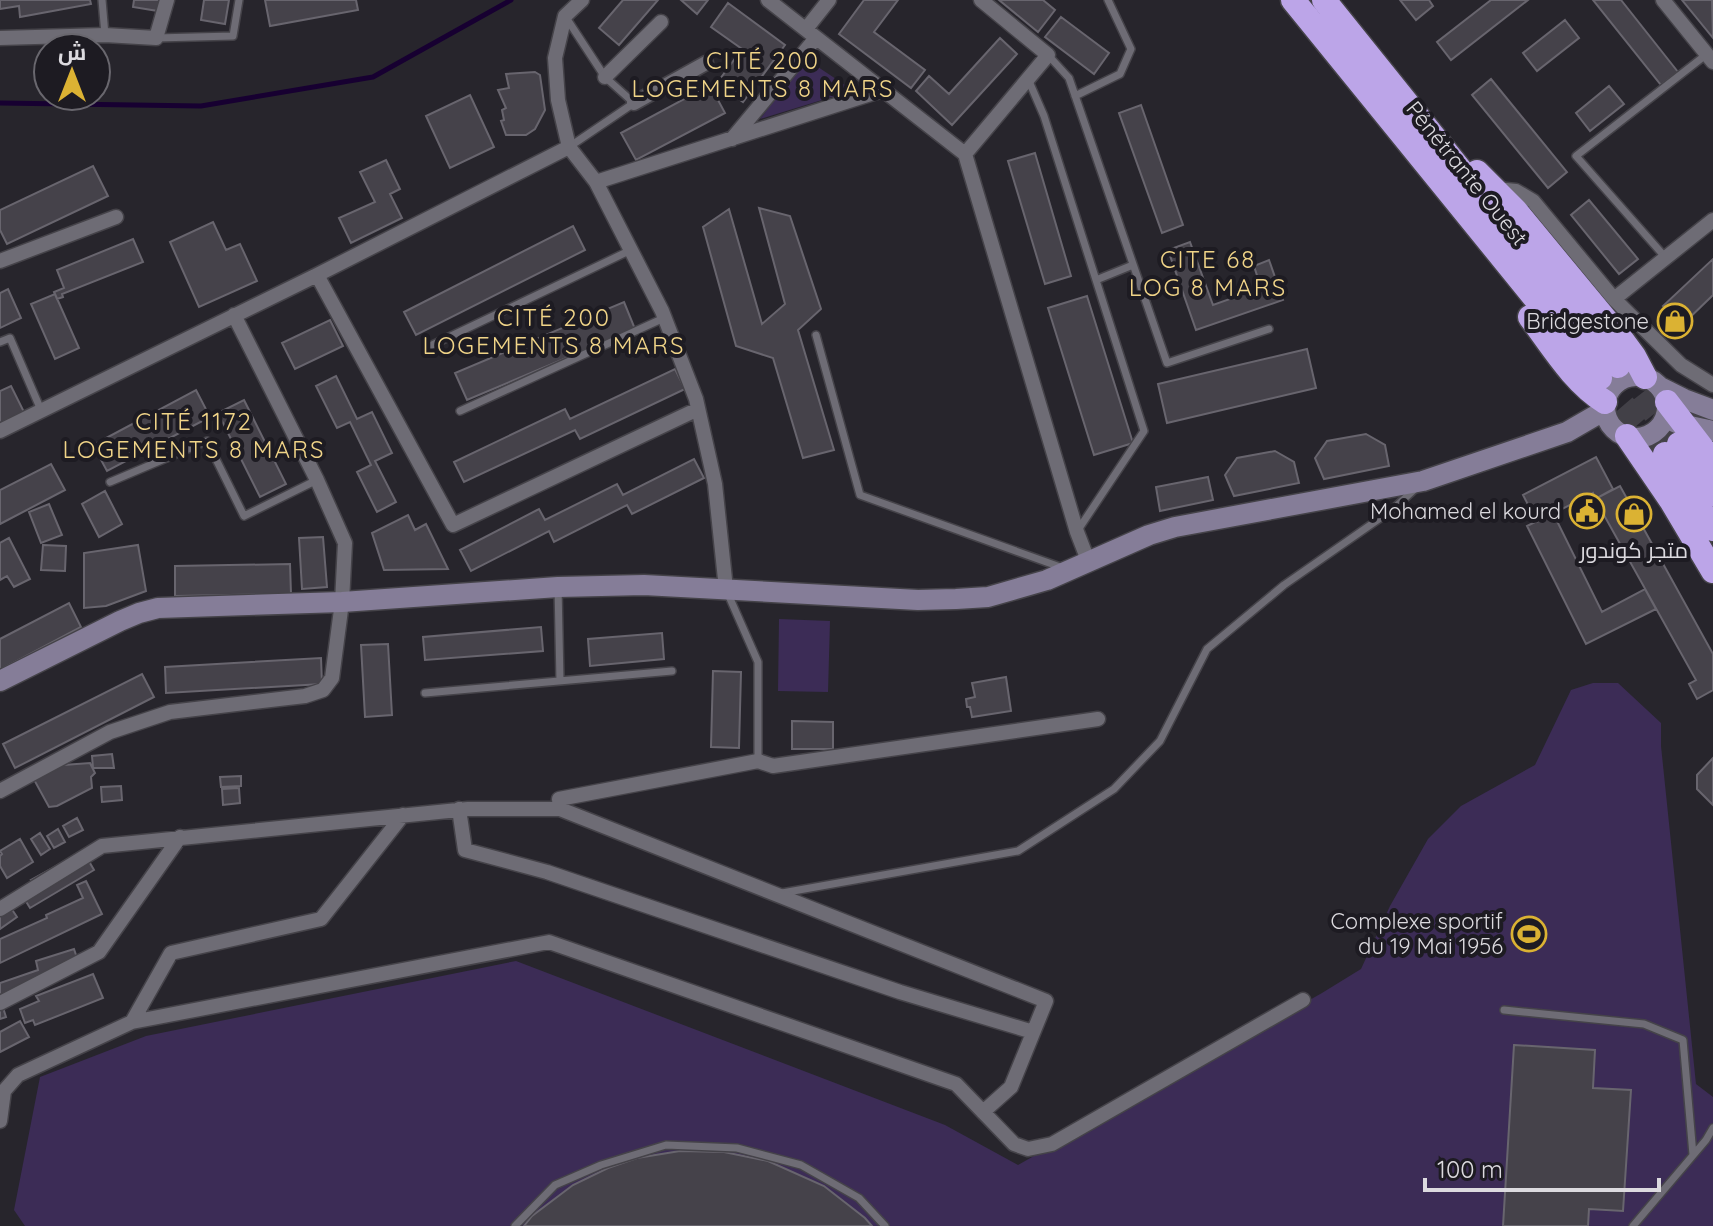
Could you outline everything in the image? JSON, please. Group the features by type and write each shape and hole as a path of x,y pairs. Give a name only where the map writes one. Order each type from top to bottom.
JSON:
{"highway":[{"name":"Pénétrante Ouest","path":"1293,0 1607,389"},
{"name":"Pénétrante Ouest","path":"1324,0 1435,138 1607,389"},
{"path":"1435,138 1496,189 1628,346 1713,494"},
{"path":"1667,416 1713,462"},
{"path":"1667,416 1713,529"},
{"path":"1623,434 1672,502 1713,571"}],"main road":[{"path":"1567,432 1607,389 1619,380 1636,375 1667,416 1713,431"},
{"path":"1607,389 1607,419 1623,434"},
{"path":"0,681 139,613 178,606 342,602 558,587 644,585 918,600 988,597 1047,580 1149,535 1175,527 1423,481 1567,432 1593,430 1636,438 1644,436 1659,427 1684,399 1713,410"}],"street":[{"path":"112,35 156,38 167,0"},
{"path":"582,0 565,16 555,58 558,100 569,147 596,182 631,250 664,318 698,409 715,484 726,589"},
{"path":"768,0 965,154 1077,532 1089,563"},
{"path":"732,139 811,33 829,0"},
{"path":"965,154 1048,55 981,0"},
{"path":"1663,0 1710,58"},
{"path":"605,77 661,22"},
{"path":"0,38 32,37"},
{"path":"634,103 706,63"},
{"path":"596,182 883,90"},
{"path":"0,431 569,147"},
{"path":"1496,189 1516,191 1533,201 1614,299 1681,365 1713,385"},
{"path":"0,261 116,217"},
{"path":"1614,299 1713,220"},
{"path":"317,275 453,525 698,409"},
{"path":"0,791 110,732 170,712 305,696 323,690 332,678 342,602 345,543 317,480 234,315"},
{"path":"560,809 559,799 758,761 773,766 1098,719"},
{"path":"459,809 465,850 547,872 900,992 1033,1032"},
{"path":"0,909 102,846 459,809 560,809 1046,1001 1011,1087 983,1112"},
{"path":"132,1022 171,953 321,919 403,815"},
{"path":"0,1003 99,952 180,837"},
{"path":"0,1121 4,1091 18,1075 132,1022 549,942 956,1084 1014,1144 1028,1149 1052,1144 1303,1000"}],"lane":[{"path":"102,0 105,32"},
{"path":"156,38 233,36 239,0"},
{"path":"1075,96 1120,74 1131,49 1108,0"},
{"path":"565,16 605,77 634,103 569,147"},
{"path":"1048,55 1069,78 1167,363 1269,329"},
{"path":"1666,258 1576,156 1710,58"},
{"path":"1028,79 1044,116 1144,431 1077,532"},
{"path":"428,347 631,250"},
{"path":"1096,280 1133,265"},
{"path":"460,411 664,318"},
{"path":"816,335 860,495 1070,571"},
{"path":"0,342 10,338 41,410"},
{"path":"110,482 207,441 244,516 317,480"},
{"path":"776,894 1018,851 1114,789 1160,741 1207,649 1284,585 1392,510 1423,481"},
{"path":"558,587 560,681"},
{"path":"726,589 758,662 758,761"},
{"path":"425,693 672,671"},
{"path":"1504,1010 1644,1024 1683,1040 1693,1155"},
{"path":"1633,1226 1713,1128"},
{"path":"515,1226 555,1185 601,1165 666,1145 737,1148 801,1165 859,1198 885,1226"}],"shaded area":[{"path":"806,59 848,87 848,92 760,119"},
{"path":"779,619 830,621 828,692 778,691"},
{"name":"Complexe sportif du 19 Mai 1956","path":"1593,683 1618,683 1661,723 1696,1084 1713,1097 1713,1226 25,1226 14,1210 40,1077 146,1036 516,961 945,1125 1018,1165 1361,969 1390,906 1428,839 1461,806 1535,765 1571,690"}],"building":[{"path":"0,0 90,0 91,4 20,17 19,6 0,9"},
{"path":"134,0 160,0 158,11 133,7"},
{"path":"204,0 229,0 225,24 201,20"},
{"path":"265,0 356,0 358,10 270,26"},
{"path":"623,0 658,0 619,45 599,28"},
{"path":"681,0 708,0 697,14"},
{"path":"864,0 898,0 874,32 925,70 911,88 839,34"},
{"path":"999,0 1043,0 1055,10 1038,32"},
{"path":"1400,0 1429,0 1433,6 1416,20"},
{"path":"1491,0 1528,0 1451,60 1437,42"},
{"path":"1593,0 1621,0 1678,72 1661,85"},
{"path":"1682,0 1712,0 1713,38"},
{"path":"728,3 785,45 743,102 717,83 742,49 711,27"},
{"path":"1061,17 1109,53 1094,74 1045,37"},
{"path":"1565,20 1579,38 1537,71 1523,53"},
{"path":"1000,38 1017,54 952,125 916,91 929,76 949,94"},
{"path":"535,72 540,75 545,110 535,129 526,135 506,135 501,121 504,120 502,110 506,108 498,90 509,88 506,74"},
{"path":"1491,79 1567,172 1548,188 1472,95"},
{"path":"710,85 725,113 636,160 621,133"},
{"path":"1609,86 1624,104 1590,131 1576,113"},
{"path":"470,95 494,147 450,168 426,116"},
{"path":"1141,105 1183,225 1162,233 1119,113"},
{"path":"1035,153 1071,276 1045,284 1008,161"},
{"path":"386,160 400,189 390,194 402,218 351,243 339,218 375,202 360,172"},
{"path":"93,166 108,196 7,244 0,230 0,210"},
{"path":"1589,200 1638,259 1619,274 1571,215"},
{"path":"759,208 790,216 821,309 798,330 834,450 803,458 773,358 736,346 703,227 729,209 762,324 785,304"},
{"path":"213,222 226,250 240,244 257,281 199,307 170,242"},
{"path":"573,226 585,250 416,335 404,312"},
{"path":"133,239 143,262 62,294 63,297 57,299 54,292 64,288 57,270"},
{"path":"1190,242 1213,305 1261,288 1254,266 1269,260 1283,300 1196,330 1168,250"},
{"path":"1713,259 1713,295 1681,326 1663,306"},
{"path":"8,289 21,318 0,328 0,293"},
{"path":"55,294 79,348 55,359 31,304"},
{"path":"1087,296 1133,443 1094,455 1048,308"},
{"path":"624,302 635,329 467,400 455,373"},
{"path":"330,320 343,346 295,369 282,343"},
{"path":"1307,349 1316,388 1167,423 1158,384"},
{"path":"675,369 685,389 580,439 575,430 464,482 454,462 565,409 570,419"},
{"path":"336,376 357,419 372,412 392,453 375,461 396,502 377,512 357,472 371,465 350,422 337,428 316,386"},
{"path":"11,386 24,412 0,424 0,391"},
{"path":"196,390 210,417 107,471 93,445"},
{"path":"244,400 286,484 260,497 218,413"},
{"path":"1366,434 1385,445 1389,466 1324,479 1315,458 1327,441"},
{"path":"1275,451 1294,462 1299,483 1234,496 1225,475 1237,458"},
{"path":"1596,457 1613,489 1595,499 1593,493 1537,522 1523,495"},
{"path":"694,459 704,478 632,514 627,505 554,542 549,531 471,571 460,550 539,509 545,520 617,484 623,495"},
{"path":"51,464 65,490 0,524 0,490"},
{"path":"1208,477 1213,500 1160,511 1156,487"},
{"path":"1620,486 1713,654 1713,690 1697,699 1689,684 1696,680 1595,499"},
{"path":"105,491 122,524 99,537 82,504"},
{"path":"49,504 62,535 41,543 29,512"},
{"path":"1553,513 1602,612 1645,589 1656,609 1586,644 1527,526"},
{"path":"408,515 415,530 426,524 448,569 384,570 372,533"},
{"path":"323,537 327,587 302,589 299,538"},
{"path":"9,538 30,579 14,587 7,576 0,580 0,543"},
{"path":"43,545 66,546 65,571 41,570"},
{"path":"138,545 146,591 106,606 84,608 84,553"},
{"path":"290,564 291,594 175,596 175,566"},
{"path":"69,603 81,627 0,670 0,639"},
{"path":"541,627 543,651 425,660 423,637"},
{"path":"662,633 664,659 590,666 588,639"},
{"path":"388,644 392,715 365,717 361,645"},
{"path":"321,658 322,684 166,693 165,667"},
{"path":"713,671 741,672 739,748 711,747"},
{"path":"142,674 154,697 15,768 3,744"},
{"path":"1006,677 1011,711 972,717 966,699 975,697 972,683"},
{"path":"792,721 833,722 833,749 792,749"},
{"path":"112,754 114,768 93,768 92,756"},
{"path":"1713,758 1713,805 1697,789 1697,775"},
{"path":"90,763 95,773 91,777 92,788 49,807 32,776 50,766"},
{"path":"241,776 241,786 221,787 220,777"},
{"path":"121,786 122,800 102,802 101,787"},
{"path":"239,788 240,803 223,805 222,789"},
{"path":"77,818 83,830 69,837 63,826"},
{"path":"58,829 65,842 54,848 47,836"},
{"path":"40,833 50,849 41,855 31,839"},
{"path":"20,839 33,862 7,878 0,866 0,851"},
{"path":"83,851 94,870 30,908 19,890"},
{"path":"86,881 102,914 0,963 0,939 83,898 77,885"},
{"path":"5,899 17,917 0,929 0,902"},
{"path":"74,949 80,967 1,1001 6,1017 0,1019 0,983 38,970 36,961"},
{"path":"93,974 103,998 35,1025 33,1020 25,1023 20,1009 39,1001 36,996"},
{"path":"20,1021 29,1037 0,1052 0,1032"},
{"path":"1514,1045 1595,1050 1593,1088 1631,1090 1623,1211 1589,1209 1588,1226 1503,1226"},
{"path":"680,1151 724,1152 768,1161 824,1186 872,1226 524,1226 532,1216 573,1185 608,1168 637,1158"}],"waterway":[{"path":"0,103 201,106 373,77 511,0"}],"tunnel":[{"path":"1618,366 1679,444"},
{"path":"1600,378 1665,454"}],"place":[{"name":"Bridgestone","path":"1675,321"},
{"name":"Mohamed el kourd","path":"1587,511"},
{"name":"متجر كوندور","path":"1634,514"},
{"name":"Complexe sportif du 19 Mai 1956","path":"1529,934"}],"district":[{"name":"CITÉ 200 LOGEMENTS 8 MARS","path":"763,75"},
{"name":"CITE 68 LOG 8 MARS","path":"1208,274"},
{"name":"CITÉ 200 LOGEMENTS 8 MARS","path":"554,332"},
{"name":"CITÉ 1172 LOGEMENTS 8 MARS","path":"194,436"}]}
